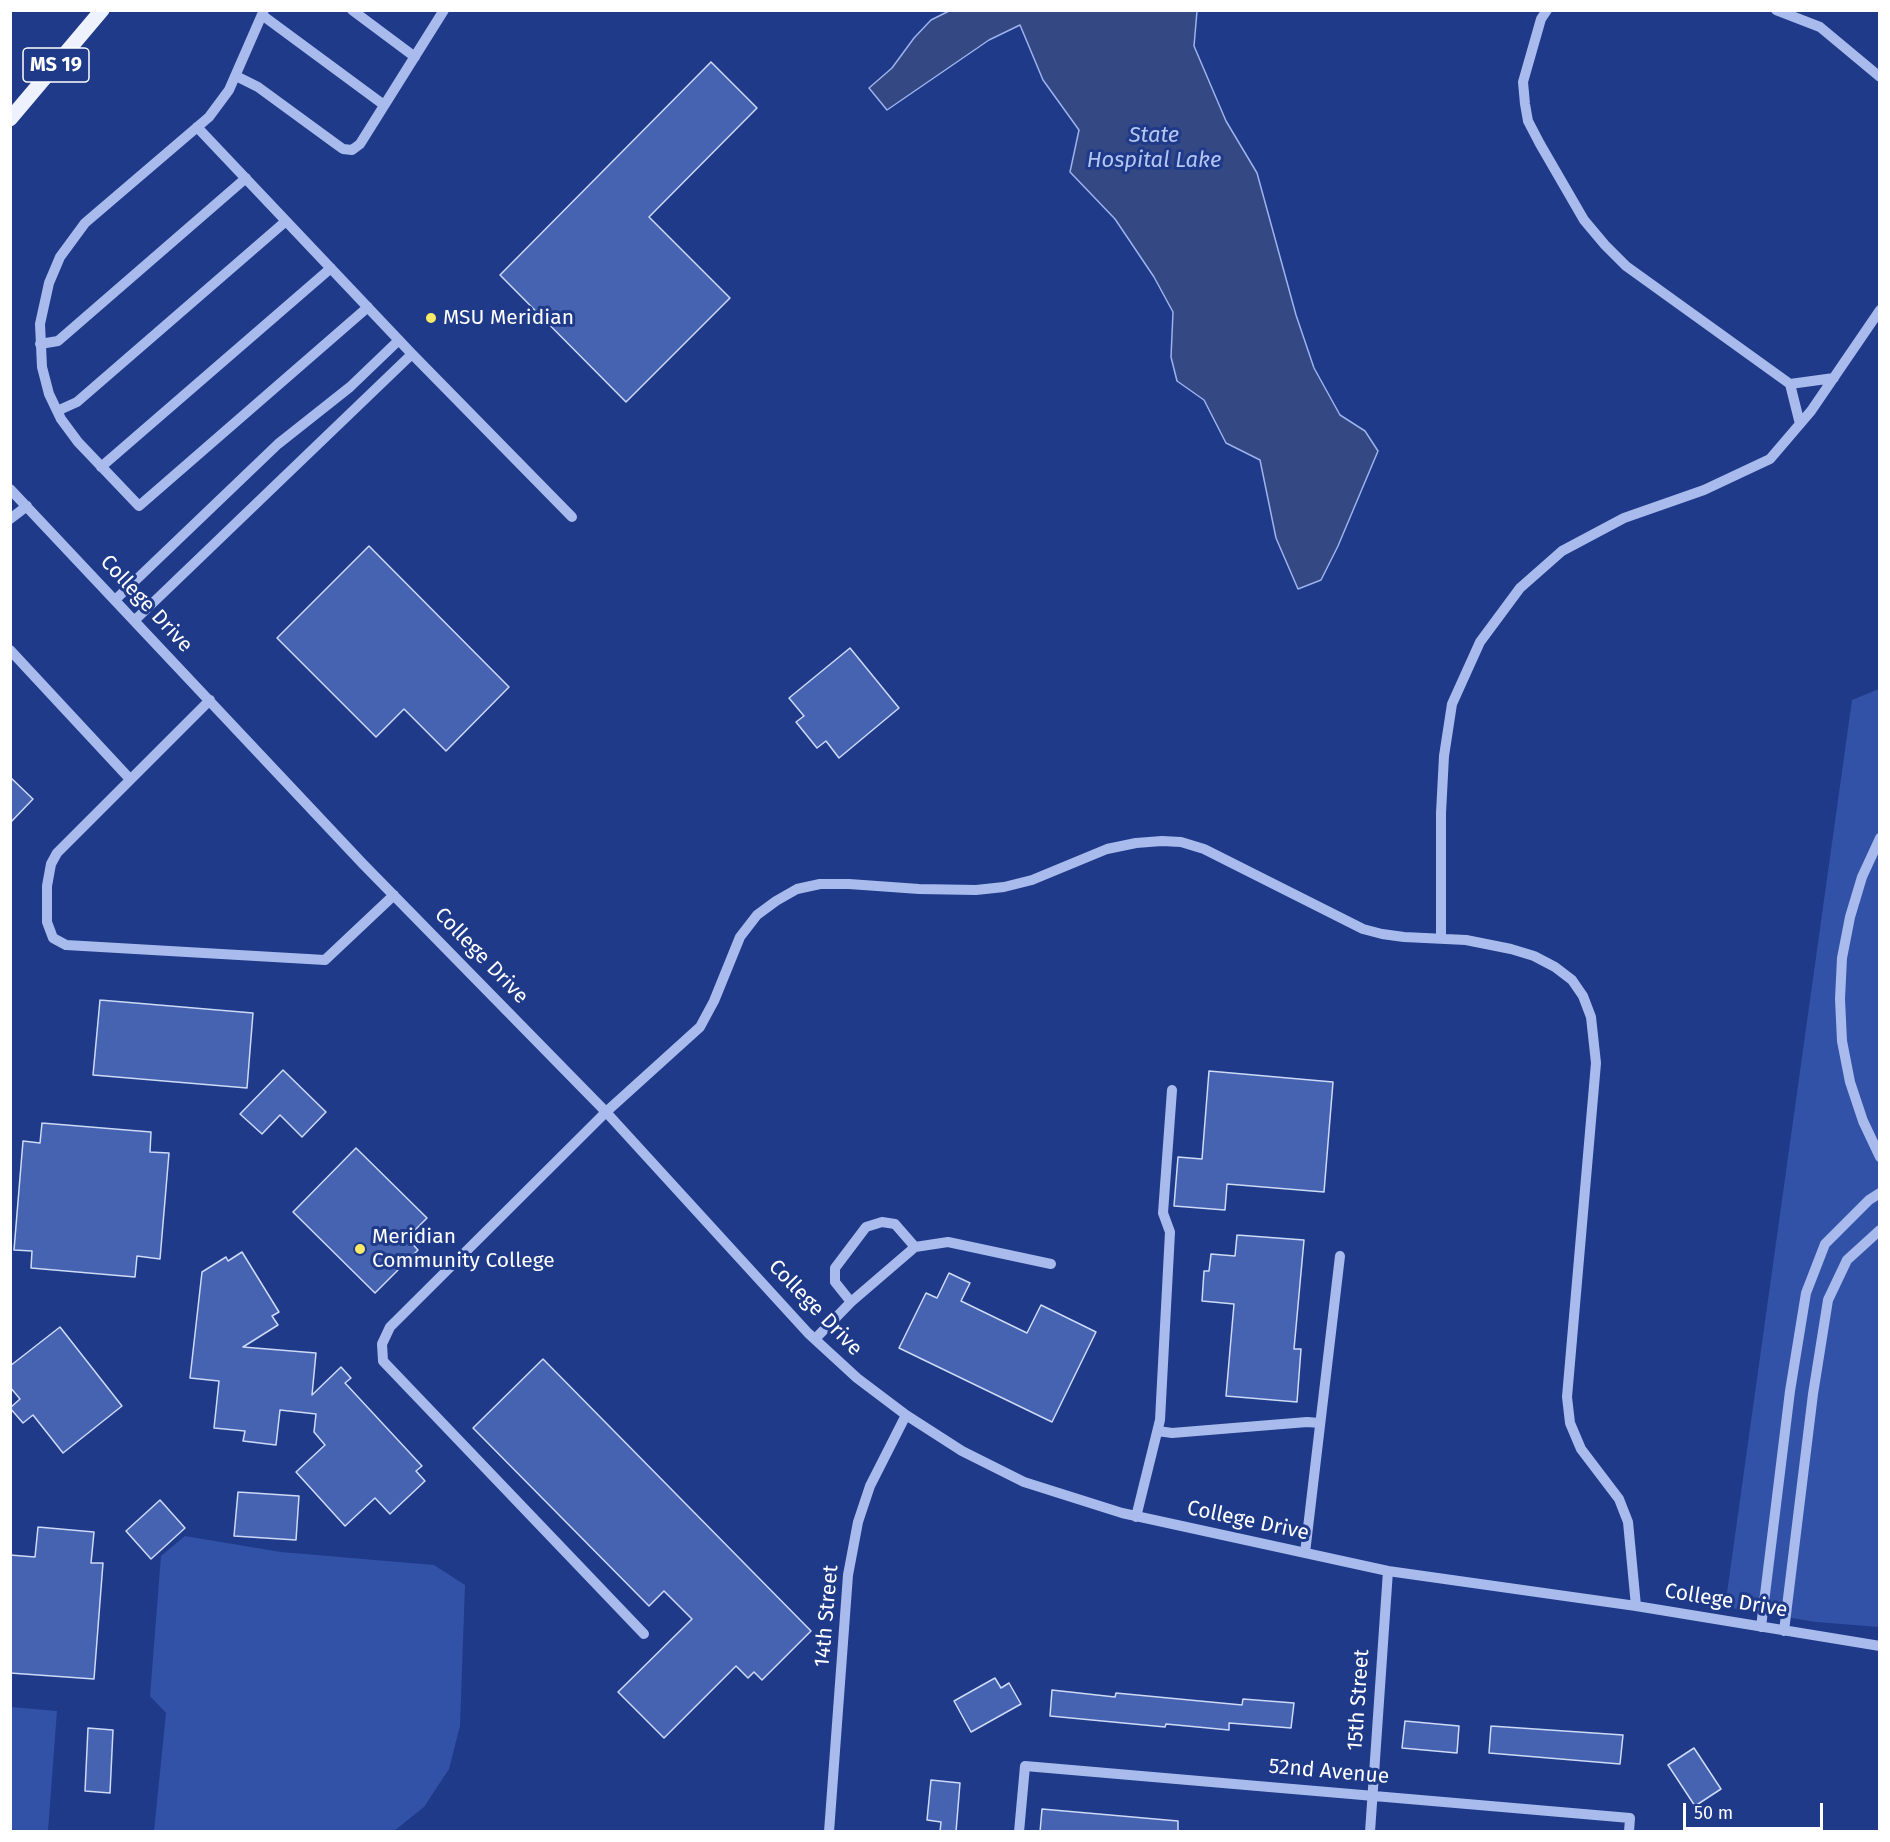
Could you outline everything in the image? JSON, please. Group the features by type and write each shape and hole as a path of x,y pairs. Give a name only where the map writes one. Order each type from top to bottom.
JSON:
{"main road":[{"name":"MS 19","path":"10,119 102,10"}],"street":[{"path":"352,10 415,57"},
{"path":"236,76 258,87 343,149 352,150 360,144 444,10"},
{"path":"1547,10 1541,20 1522,82 1525,104 1528,121 1584,220 1626,266 1790,384 1800,424"},
{"path":"1776,10 1820,27 1880,77"},
{"path":"368,307 140,506 78,442 57,411 45,380 40,324 45,297 54,270 67,245 85,223 209,117 229,90 263,13 384,105"},
{"path":"197,127 412,354 572,517"},
{"path":"40,344 58,341 246,178"},
{"path":"57,411 77,402 286,220"},
{"path":"101,467 331,268"},
{"path":"1441,938 1441,813 1444,756 1452,704 1480,642 1520,588 1562,551 1624,518 1704,490 1770,459 1800,424 1834,378 1880,310"},
{"path":"115,600 278,444 350,387 399,340"},
{"path":"135,620 412,354"},
{"path":"1790,384 1834,378"},
{"name":"College Drive","path":"10,489 393,895 606,1112 815,1340 857,1378 906,1415 962,1451 1024,1482 1136,1516 1388,1571 1636,1606 1880,1646"},
{"path":"10,519 27,506"},
{"path":"10,650 129,778"},
{"path":"210,700 129,778 57,853 51,864 47,886 47,922 53,938 66,945 325,960 393,895"},
{"path":"1880,838 1862,877 1850,917 1842,958 1840,999 1842,1041 1850,1082 1863,1121 1880,1157"},
{"path":"644,1634 383,1361 382,1344 390,1327 606,1112 700,1027 714,1001 740,937 757,915 797,889 820,884 976,890 1004,887 1032,880 1107,849 1162,841 1181,842 1204,849 1363,929 1382,934 1466,940 1534,956 1556,967 1572,980 1583,996 1591,1017 1596,1063 1570,1339 1567,1397 1570,1423 1581,1449 1619,1500 1628,1522 1636,1606"},
{"path":"1136,1516 1158,1431 1170,1232 1163,1214 1172,1090"},
{"path":"1761,1627 1790,1391 1806,1293 1825,1244 1869,1200 1880,1193"},
{"path":"851,1302 834,1282 835,1268 866,1227 882,1222 895,1224 915,1247"},
{"path":"1784,1631 1813,1394 1828,1300 1847,1260 1880,1230"},
{"path":"815,1340 851,1302 915,1247 948,1242 1051,1264"},
{"path":"1305,1553 1340,1256"},
{"name":"14th Street","path":"829,1832 848,1575 858,1522 870,1486 906,1415"},
{"path":"1158,1431 1172,1433 1307,1422 1320,1423"},
{"name":"15th Street","path":"1370,1832 1388,1571"},
{"name":"52nd Avenue","path":"1018,1832 1025,1766 1630,1818 1629,1832"}],"shaded area":[{"path":"1879,689 1879,1627 1816,1622 1725,1607 1852,700"},
{"path":"185,1536 281,1552 434,1565 465,1585 460,1726 449,1769 424,1807 394,1831 154,1831 166,1713 150,1696 161,1556"},
{"path":"11,1707 57,1711 48,1831 11,1831"}],"water":[{"name":"State Hospital Lake","path":"951,10 1197,11 1194,46 1226,121 1257,173 1296,315 1314,368 1340,415 1365,431 1378,451 1338,546 1321,580 1298,589 1276,538 1260,460 1226,443 1204,400 1177,381 1171,357 1173,312 1154,277 1115,219 1070,172 1079,130 1043,80 1020,25 989,40 887,110 869,88 892,68 914,38 931,20"}],"building":[{"path":"711,62 757,108 649,217 730,298 626,402 500,275"},
{"path":"369,546 509,687 446,751 404,709 376,737 277,638"},
{"path":"850,648 899,708 839,758 826,741 817,748 796,722 804,716 789,698"},
{"path":"10,777 33,799 10,823"},
{"path":"100,1000 253,1013 247,1088 93,1075"},
{"path":"283,1070 326,1112 302,1137 280,1115 262,1134 240,1114"},
{"path":"1209,1071 1333,1082 1324,1192 1227,1184 1225,1210 1174,1206 1178,1157 1202,1159"},
{"path":"42,1123 151,1132 150,1152 169,1153 160,1259 137,1256 135,1277 31,1268 32,1251 14,1250 23,1141 40,1143"},
{"path":"356,1148 427,1218 407,1238 418,1250 375,1293 293,1212"},
{"path":"1237,1235 1304,1240 1294,1349 1301,1349 1297,1402 1226,1396 1234,1304 1202,1301 1204,1271 1209,1271 1211,1254 1235,1256"},
{"path":"242,1252 279,1312 272,1316 278,1325 243,1347 316,1353 312,1395 341,1367 351,1378 345,1383 422,1466 416,1471 425,1481 390,1514 375,1498 345,1526 296,1472 325,1445 314,1432 316,1414 280,1410 276,1445 243,1441 245,1431 214,1428 219,1381 190,1378 202,1272 226,1257 228,1261"},
{"path":"949,1273 970,1283 961,1301 1027,1333 1041,1305 1096,1332 1052,1422 899,1348 926,1293 937,1298"},
{"path":"60,1327 122,1406 63,1453 33,1415 23,1423 10,1408 20,1399 10,1387 10,1366"},
{"path":"543,1359 811,1631 762,1680 754,1672 748,1678 736,1666 664,1738 618,1692 692,1619 664,1591 649,1606 473,1428"},
{"path":"238,1492 299,1496 296,1540 234,1536"},
{"path":"160,1500 185,1528 151,1559 126,1531"},
{"path":"38,1527 94,1532 91,1563 103,1563 94,1679 10,1673 10,1555 35,1557"},
{"path":"995,1678 1001,1688 1009,1683 1021,1704 971,1732 954,1701"},
{"path":"1052,1690 1115,1697 1116,1693 1242,1705 1243,1699 1294,1703 1291,1728 1229,1723 1229,1730 1166,1724 1165,1727 1050,1716"},
{"path":"1405,1721 1459,1726 1457,1753 1402,1748"},
{"path":"1491,1726 1623,1735 1620,1764 1489,1753"},
{"path":"88,1728 113,1730 110,1793 85,1791"},
{"path":"1694,1748 1721,1789 1695,1806 1668,1765"},
{"path":"931,1780 960,1783 956,1832 940,1832 941,1822 927,1820"},
{"path":"1042,1809 1178,1821 1178,1832 1040,1832"}],"place":[{"name":"MSU Meridian","path":"431,318"},
{"name":"Meridian Community College","path":"360,1249"}]}
